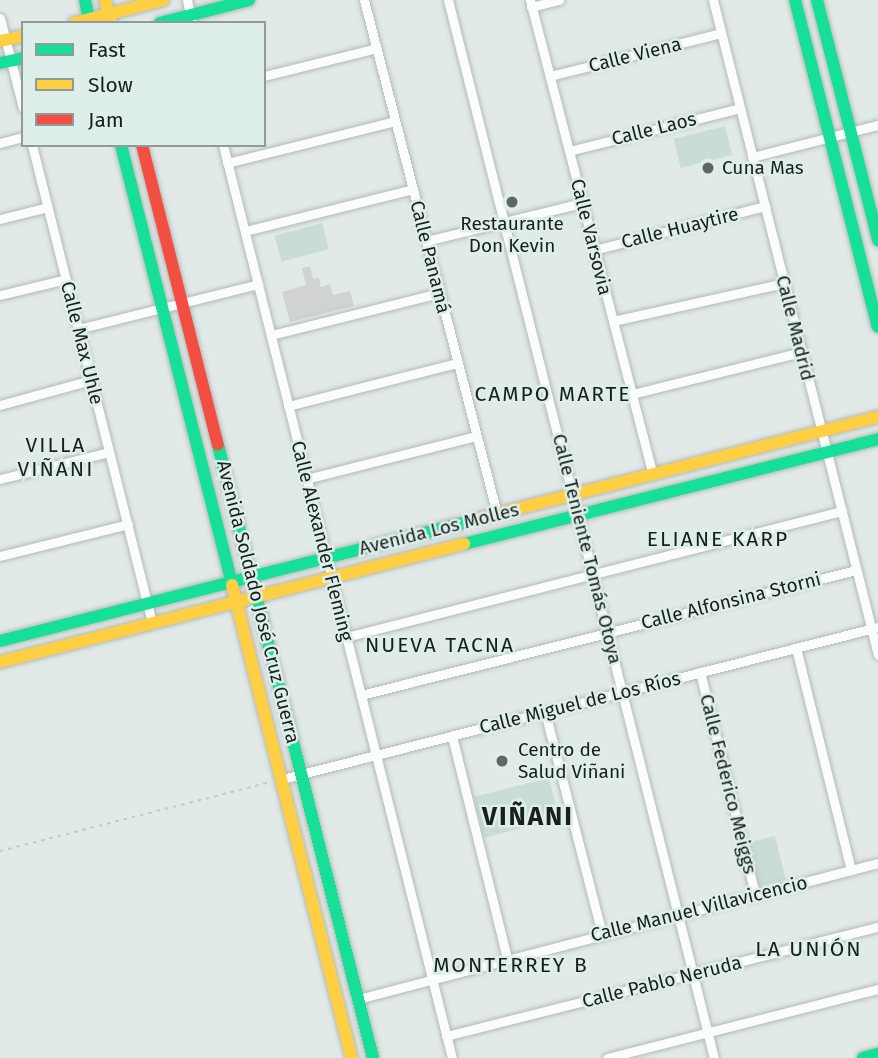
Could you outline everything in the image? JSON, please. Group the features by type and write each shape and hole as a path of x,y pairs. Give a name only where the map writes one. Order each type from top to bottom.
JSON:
{"street":[{"path":"85,0 90,21 110,18 163,0"},
{"path":"105,0 110,18"},
{"path":"187,0 191,19 249,0"},
{"name":"Calle Panamá","path":"365,0 497,514"},
{"name":"Calle Teniente Tomás Otoya","path":"448,0 714,1058"},
{"path":"530,4 559,0"},
{"name":"Calle Madrid","path":"713,0 856,570 875,628 878,655"},
{"path":"795,0 878,327"},
{"path":"817,0 878,240"},
{"name":"Calle Varsovia","path":"530,4 653,475"},
{"path":"0,18 3,41 11,60 21,100"},
{"name":"Calle Viena","path":"550,76 721,33"},
{"path":"3,41 21,36"},
{"path":"266,76 377,48"},
{"name":"Calle Laos","path":"569,151 740,108"},
{"path":"227,163 395,121"},
{"path":"752,157 878,125"},
{"path":"0,143 21,138"},
{"name":"Calle Max Uhle","path":"33,147 152,623"},
{"name":"Avenida Soldado José Cruz Guerra","path":"122,147 352,1058"},
{"name":"Avenida Soldado José Cruz Guerra","path":"143,147 373,1058"},
{"name":"Calle Alexander Fleming","path":"223,147 452,1058"},
{"path":"245,231 413,189"},
{"path":"426,241 582,204"},
{"name":"Calle Huaytire","path":"594,250 765,206"},
{"path":"0,219 48,207"},
{"path":"0,295 66,279"},
{"path":"613,321 784,283"},
{"path":"78,329 258,284"},
{"path":"271,335 439,293"},
{"path":"632,394 802,352"},
{"path":"288,406 457,363"},
{"path":"0,405 91,380"},
{"name":"Avenida Los Molles","path":"0,641 878,417"},
{"path":"306,479 475,436"},
{"name":"Avenida Los Molles","path":"0,662 878,439"},
{"path":"0,479 109,452"},
{"path":"346,637 842,511"},
{"path":"0,556 128,524"},
{"name":"Calle Alfonsina Storni","path":"361,695 856,570"},
{"name":"Calle Miguel de Los Ríos","path":"282,779 875,628"},
{"path":"796,648 851,870"},
{"name":"Calle Federico Meiggs","path":"700,672 755,895"},
{"path":"545,712 602,934"},
{"path":"452,736 507,958"},
{"name":"Calle Manuel Villavicencio","path":"358,999 431,977 878,863"},
{"name":"Calle Pablo Neruda","path":"446,1036 878,927"},
{"path":"607,1058 878,989"},
{"path":"863,1058 878,1054"}],"path":[{"path":"0,851 282,779"}],"shaded area":[{"path":"725,126 732,155 681,168 674,139"},
{"path":"322,223 329,249 282,262 275,236"},
{"path":"549,778 559,819 484,837 474,797"},
{"path":"775,836 786,880 760,886 749,843"}],"building":[{"path":"310,266 313,279 319,278 321,287 330,284 333,295 350,291 354,306 290,322 282,292 306,285 302,268"}],"traffic: fast":[{"path":"85,0 90,21"},
{"path":"168,21 249,0"},
{"path":"795,0 878,327"},
{"path":"817,0 878,240"},
{"path":"0,63 21,58"},
{"path":"122,147 232,585"},
{"path":"464,544 878,439"},
{"path":"218,445 373,1058"},
{"path":"0,641 477,519"},
{"path":"863,1058 878,1054"}],"traffic: slow":[{"path":"105,0 110,21"},
{"path":"82,21 163,0"},
{"path":"0,41 21,36"},
{"path":"477,519 878,417"},
{"path":"0,662 464,544"},
{"path":"232,585 352,1058"}],"traffic: jam":[{"path":"143,147 218,445"}],"place":[{"name":"Cuna Mas","path":"708,168"},
{"name":"Restaurante Don Kevin","path":"512,202"},
{"name":"Centro de Salud Viñani","path":"502,761"}],"district":[{"name":"CAMPO MARTE","path":"553,394"},
{"name":"VILLA VIÑANI","path":"56,457"},
{"name":"ELIANE KARP","path":"718,539"},
{"name":"NUEVA TACNA","path":"440,645"},
{"name":"VIÑANI","path":"528,817"},
{"name":"LA UNIÓN","path":"809,949"},
{"name":"MONTERREY B","path":"511,965"}]}
